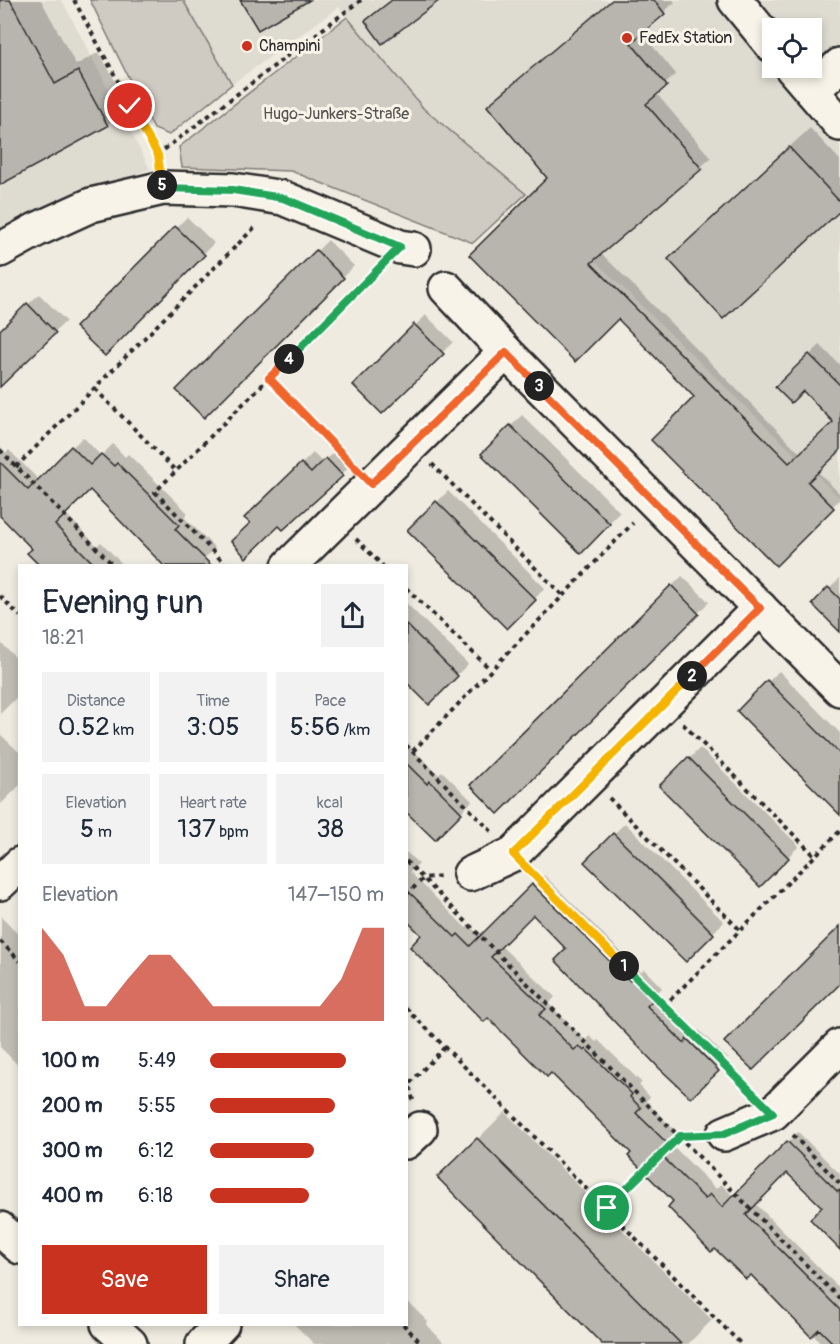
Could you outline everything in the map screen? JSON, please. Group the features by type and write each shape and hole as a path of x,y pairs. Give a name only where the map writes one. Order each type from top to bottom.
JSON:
{"street":[{"path":"735,0 762,33"},
{"path":"840,65 802,79 840,124"},
{"path":"0,250 36,230 91,205 163,188 233,190 283,198 407,248"},
{"path":"446,288 506,352 840,689"},
{"path":"291,564 506,352"},
{"path":"470,874 513,854 760,608"},
{"path":"0,883 18,866"},
{"path":"724,1134 773,1113 840,1046"},
{"path":"0,1229 18,1245"},
{"path":"110,1326 130,1344"},
{"path":"203,1344 220,1326"}],"path":[{"path":"74,0 158,155 163,188"},
{"path":"158,155 361,0"},
{"path":"16,467 283,198"},
{"path":"225,564 155,492 269,378 407,248"},
{"path":"269,378 371,484"},
{"path":"95,389 176,471"},
{"path":"412,444 562,596"},
{"path":"0,450 112,564"},
{"path":"413,751 654,501"},
{"path":"408,590 490,669"},
{"path":"0,597 18,614"},
{"path":"664,704 815,856"},
{"path":"408,747 663,1006 773,1113 840,1184"},
{"path":"590,778 740,930"},
{"path":"663,1006 840,831"},
{"path":"408,863 840,1299"},
{"path":"408,893 424,878 470,874"},
{"path":"0,941 18,959"},
{"path":"408,1010 741,1344"},
{"path":"413,1136 410,1084 445,1047"},
{"path":"607,1208 680,1136 724,1134"},
{"path":"405,1326 422,1344"}],"shaded area":[{"path":"0,0 62,0 150,169 92,188 0,231"},
{"path":"183,0 840,0 840,498 526,194 424,109 339,7 232,84"}],"green space":[{"path":"90,0 183,0 232,84 169,135 154,129"},
{"name":"Hugo-Junkers-Straße","path":"347,17 424,109 526,194 473,243 291,171 182,167 179,147"}],"building":[{"path":"0,0 10,0 55,84 78,71 108,126 0,185"},
{"path":"240,0 310,0 258,30"},
{"path":"392,0 440,0 382,44 365,21"},
{"path":"612,0 654,0 665,14 631,43 667,86 646,104 702,169 591,263 789,463 833,422 803,391 791,403 775,387 809,354 840,385 840,451 808,482 834,508 776,566 651,440 694,397 618,319 575,362 469,255 547,178 487,106"},
{"path":"789,147 840,202 840,211 723,319 668,259"},
{"path":"175,226 205,255 105,356 75,327"},
{"path":"316,250 344,278 204,418 176,390"},
{"path":"27,303 56,333 0,387 0,330"},
{"path":"414,324 444,354 382,414 353,385"},
{"path":"510,425 610,524 581,554 481,454"},
{"path":"71,446 90,465 101,454 114,466 117,463 179,525 175,529 210,564 162,564 90,490 55,525 94,564 38,564 27,553 32,549 0,516 0,462 28,490"},
{"path":"326,458 343,476 283,530 279,526 246,558 231,541 250,523 244,518 301,463 311,473"},
{"path":"436,501 536,600 507,629 407,530"},
{"path":"671,585 699,614 498,814 470,785"},
{"path":"828,587 840,599 840,632 812,604"},
{"path":"408,626 458,676 429,705 408,684"},
{"path":"767,680 840,754 840,815 737,711"},
{"path":"688,757 789,858 760,887 659,786"},
{"path":"408,765 427,784 430,781 462,813 435,840 408,814"},
{"path":"613,833 714,934 686,962 584,862"},
{"path":"532,884 630,981 633,979 653,1000 647,1006 684,1043 687,1039 719,1071 691,1098 555,960 566,949 533,915 491,957 546,1009 539,1015 574,1050 579,1046 584,1051 586,1049 632,1094 630,1097 641,1108 636,1113 667,1143 658,1152 705,1199 710,1194 722,1207 787,1141 838,1192 840,1190 840,1250 810,1219 822,1207 787,1173 746,1215 840,1310 840,1344 834,1344 819,1329 811,1337 751,1275 746,1279 715,1249 711,1252 668,1207 673,1201 628,1156 631,1153 551,1073 547,1077 488,1018 484,1022 410,947 421,935 408,922 408,891 455,937 458,934 470,946"},
{"path":"840,926 840,984 753,1070 724,1042"},
{"path":"477,1138 681,1344 602,1344 437,1177"}],"place":[{"name":"FedEx Station","path":"627,38"},
{"name":"Champini","path":"247,46"}],"route":[{"path":"130,106 158,155 163,188 233,190 283,198 400,247 269,378 371,484 506,352 760,608 513,854 663,1006 773,1113 724,1134 680,1136 607,1208"}]}
